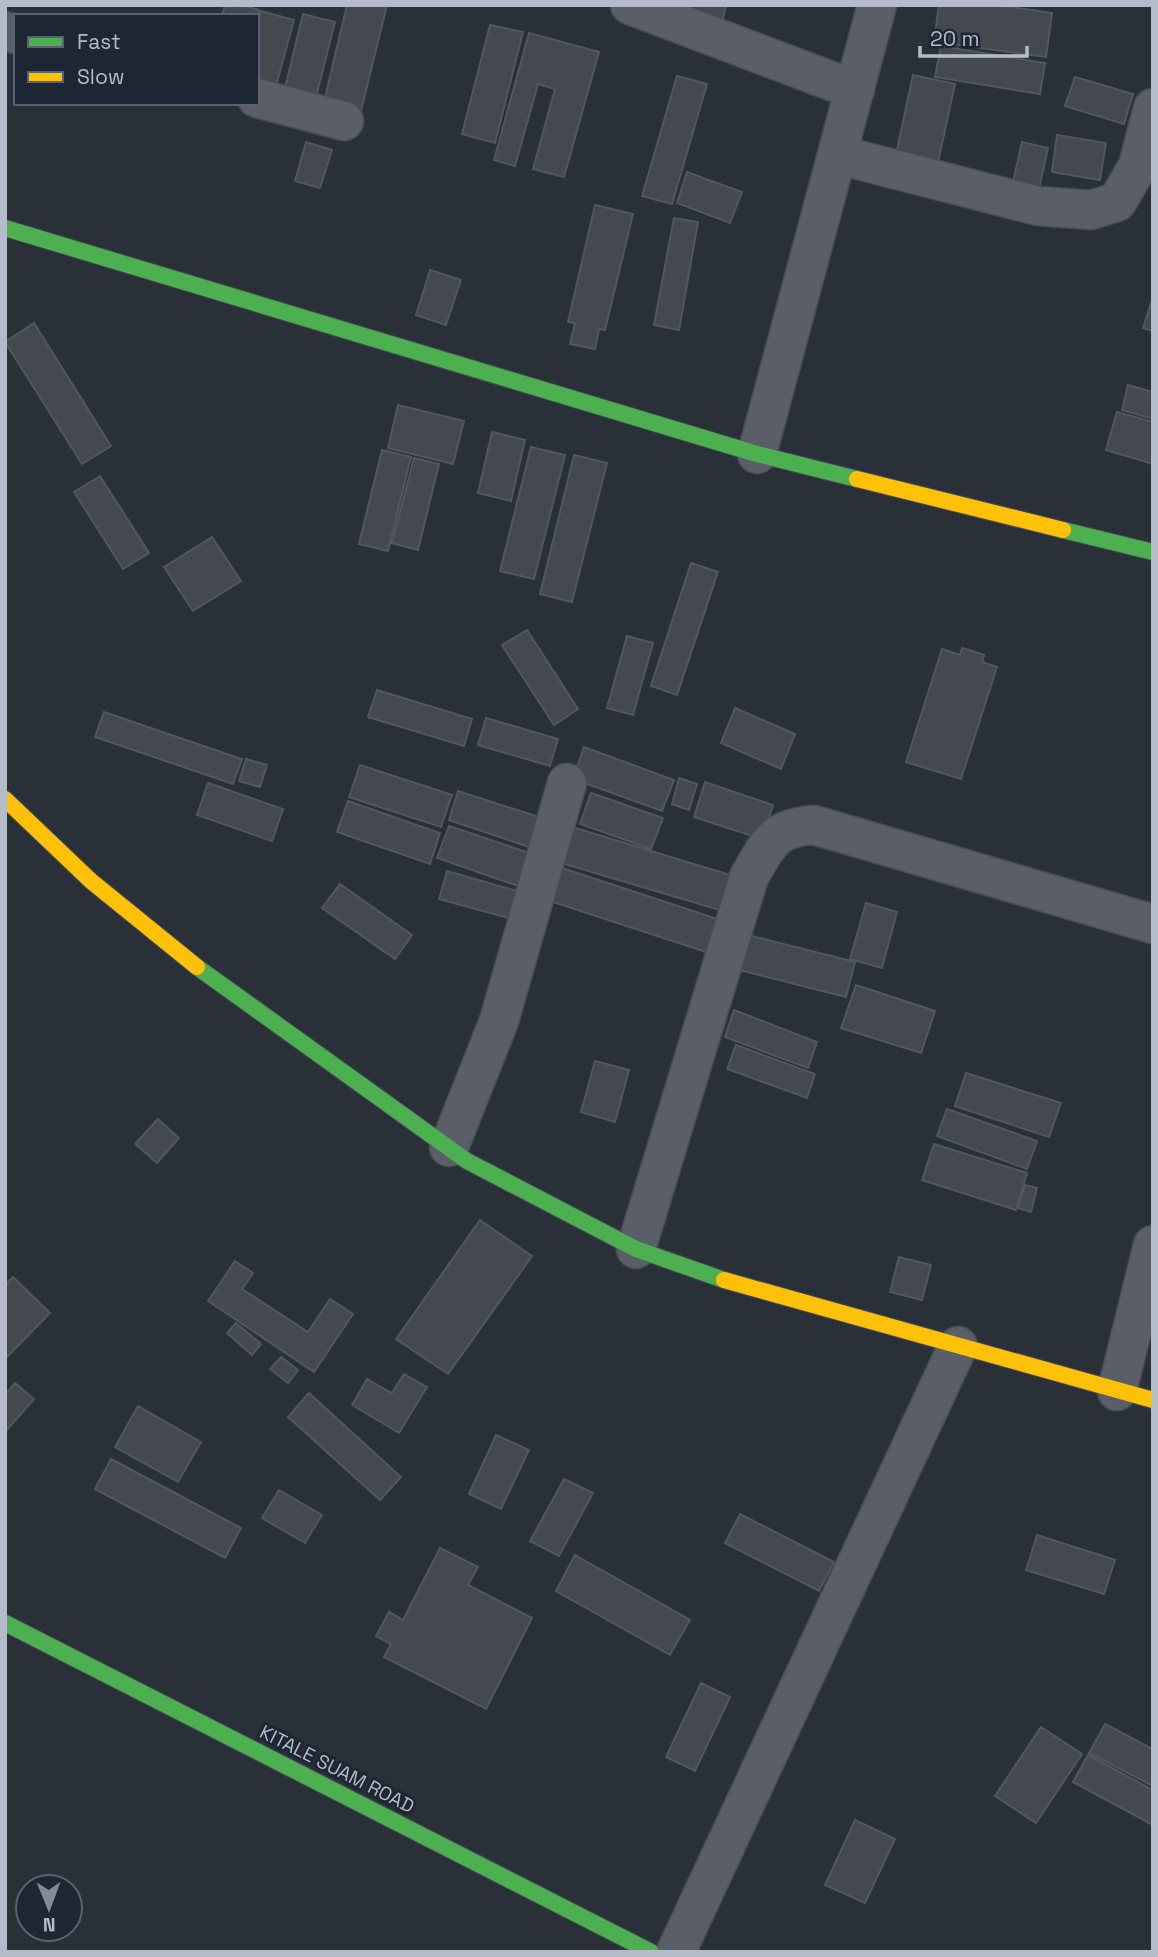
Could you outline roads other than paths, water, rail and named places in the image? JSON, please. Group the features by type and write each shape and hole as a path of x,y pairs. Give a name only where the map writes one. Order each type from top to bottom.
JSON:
{"main road":[{"path":"5,228 757,454 1153,552"},
{"path":"5,799 91,881 177,953 467,1161 516,1189 636,1249 736,1284 1135,1396"},
{"name":"KITALE SUAM ROAD","path":"5,1623 651,1952"}],"street":[{"path":"630,5 855,90"},
{"path":"757,454 877,5"},
{"path":"259,99 344,121"},
{"path":"839,155 1038,206 1091,210 1117,202 1138,166 1153,108"},
{"path":"449,1147 499,1021 567,783"},
{"path":"636,1249 749,877 768,844 790,826 814,825 1153,924"},
{"path":"1135,1396 1153,1245"},
{"path":"676,1952 958,1346"}]}
